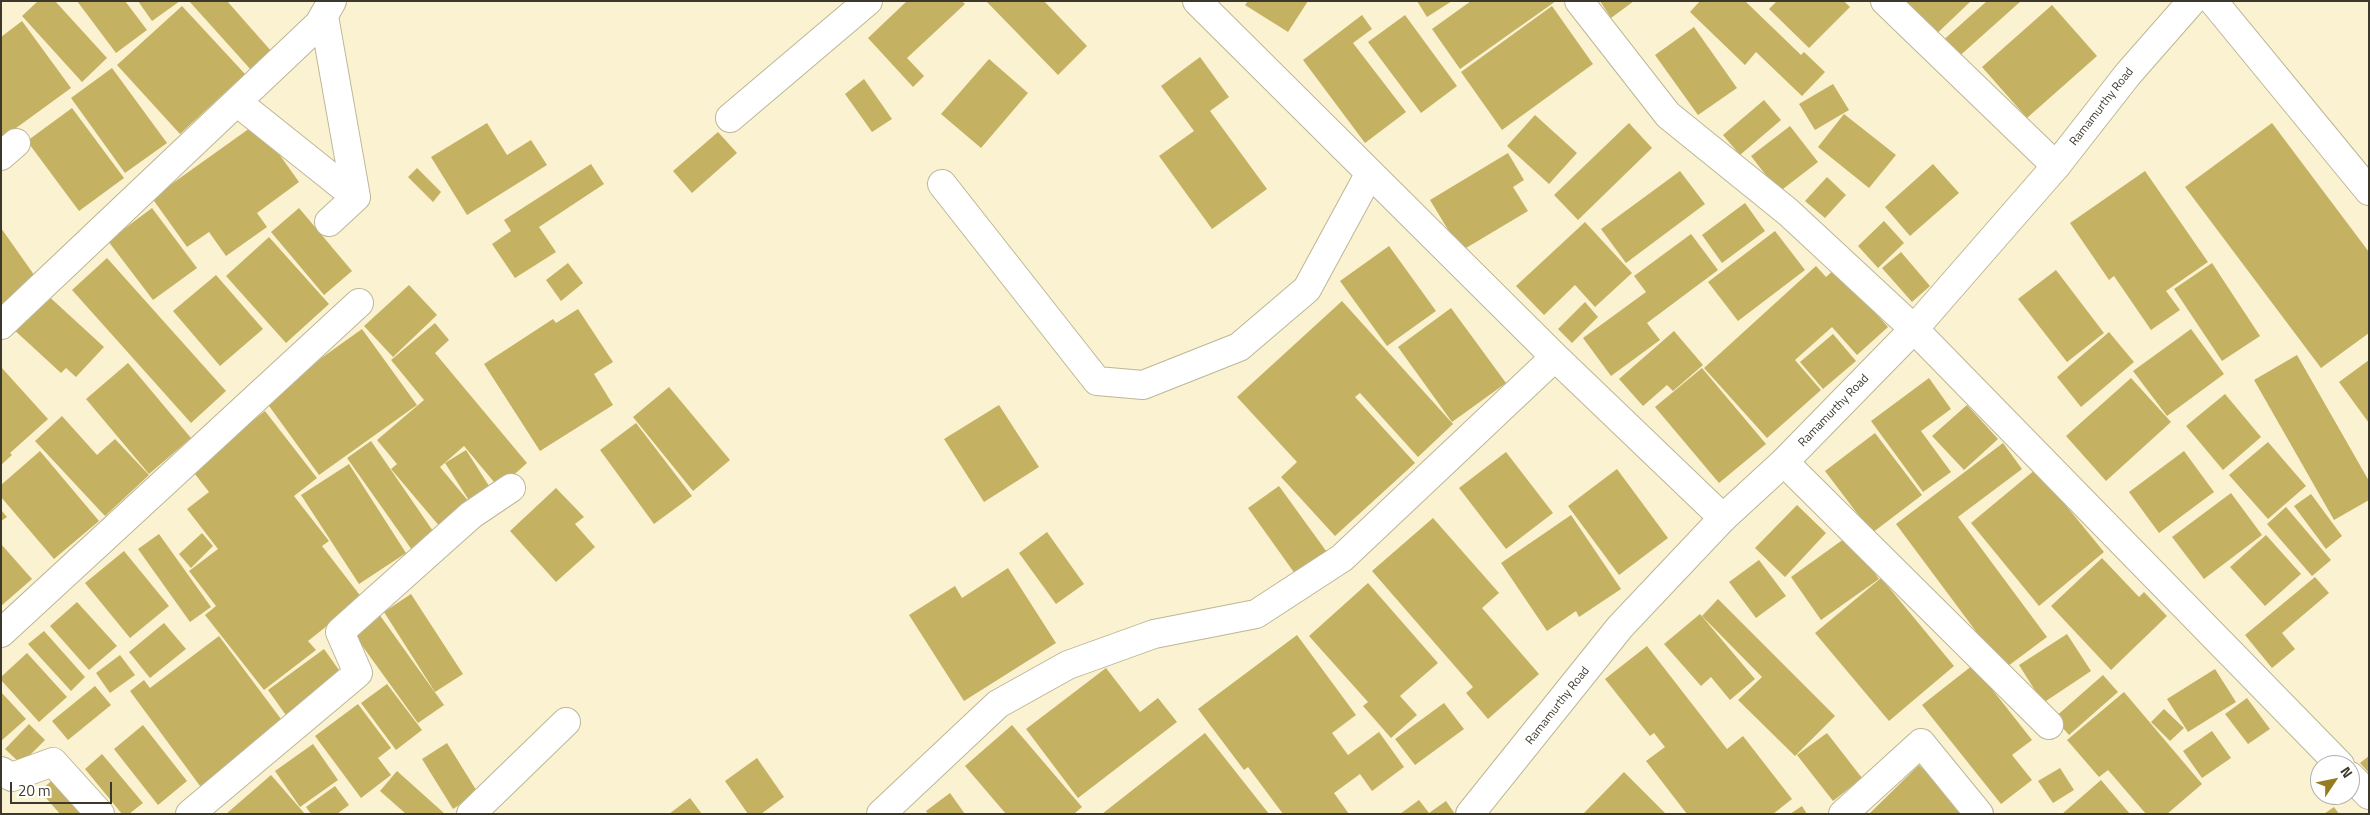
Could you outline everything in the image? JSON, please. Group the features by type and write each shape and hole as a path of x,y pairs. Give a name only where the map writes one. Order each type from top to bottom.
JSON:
{"street":[{"path":"730,118 868,1"},
{"path":"1198,1 1555,358 1723,518"},
{"path":"1579,1 1668,115 1788,212 1914,329 2330,755"},
{"path":"1885,1 2056,166"},
{"name":"Ramamurthy Road","path":"1470,814 1620,627 1723,518 1784,462 1914,329 2056,166 2128,74 2192,1"},
{"path":"2213,1 2369,191"},
{"path":"1,325 319,24 328,8"},
{"path":"328,8 356,197"},
{"path":"237,102 356,197"},
{"path":"942,184 1097,381 1143,385 1240,347 1306,289 1370,173"},
{"path":"329,222 356,197"},
{"path":"1,633 359,303"},
{"path":"881,814 998,704 1068,666 1154,634 1256,614 1334,563 1555,358"},
{"path":"1784,462 2049,725"},
{"path":"190,814 358,673 340,632 471,515 511,488"},
{"path":"471,814 566,722"},
{"path":"1843,814 1921,743 1979,814"},
{"path":"1,770 12,777 54,762 100,814"},
{"path":"2360,786 2369,795"}],"building":[{"path":"38,1 55,1 107,58 82,82 22,16"},
{"path":"77,1 125,1 147,30 116,53"},
{"path":"138,1 180,1 152,21"},
{"path":"189,1 227,1 272,52 252,71"},
{"path":"907,1 962,1 965,4 907,58 924,76 913,87 868,38"},
{"path":"986,1 1044,1 1087,46 1058,75"},
{"path":"1248,1 1308,1 1288,32 1245,5"},
{"path":"1417,1 1452,1 1427,17"},
{"path":"1471,1 1556,1 1460,69 1432,29"},
{"path":"1600,1 1634,1 1611,18"},
{"path":"1700,1 1745,1 1801,55 1804,52 1825,72 1802,96 1756,52 1745,65 1690,12"},
{"path":"1777,1 1844,1 1850,7 1809,48 1769,9"},
{"path":"1893,1 1971,1 1928,42"},
{"path":"1987,1 2021,1 1955,60 1940,43"},
{"path":"2052,5 2097,56 2027,118 1982,67"},
{"path":"182,6 245,74 180,134 117,65"},
{"path":"1552,6 1593,64 1502,130 1461,72"},
{"path":"1362,15 1372,29 1353,43 1406,112 1365,143 1303,60"},
{"path":"1405,15 1457,86 1421,113 1368,42"},
{"path":"22,21 71,88 1,139 1,37"},
{"path":"1694,27 1737,88 1698,115 1655,55"},
{"path":"1200,57 1229,97 1210,111 1267,189 1212,229 1159,156 1194,131 1161,86"},
{"path":"989,59 1028,93 981,148 941,114"},
{"path":"112,68 167,143 125,173 71,98"},
{"path":"864,79 892,119 872,132 845,94"},
{"path":"1833,84 1849,110 1815,130 1799,104"},
{"path":"1764,100 1781,120 1740,155 1723,135"},
{"path":"72,108 124,178 79,211 27,141"},
{"path":"1844,114 1896,155 1869,188 1818,147"},
{"path":"1535,115 1577,153 1549,184 1507,146"},
{"path":"257,123 299,182 257,213 267,227 226,256 209,232 187,247 152,198"},
{"path":"487,123 507,155 531,140 547,165 467,215 431,157"},
{"path":"1629,123 1652,148 1578,220 1554,195"},
{"path":"2272,123 2369,252 2369,333 2321,368 2185,187"},
{"path":"1790,126 1818,162 1779,192 1751,156"},
{"path":"718,132 737,153 692,193 673,171"},
{"path":"1508,153 1524,180 1513,187 1528,211 1461,251 1430,200"},
{"path":"591,164 604,184 539,227 556,252 515,278 492,244 511,231 504,220"},
{"path":"1933,164 1959,193 1910,236 1885,207"},
{"path":"417,168 441,192 433,202 408,177"},
{"path":"1680,171 1705,204 1626,263 1601,229"},
{"path":"2145,171 2208,262 2166,291 2180,310 2151,330 2114,276 2109,280 2070,223"},
{"path":"1827,177 1846,195 1825,218 1805,201"},
{"path":"1745,203 1765,231 1722,263 1702,235"},
{"path":"152,208 197,268 153,300 108,241"},
{"path":"299,208 352,271 324,295 271,232"},
{"path":"1884,221 1904,243 1878,268 1858,246"},
{"path":"1585,222 1632,273 1595,307 1575,285 1544,315 1516,286"},
{"path":"1,228 37,279 1,304"},
{"path":"1775,231 1805,270 1738,321 1708,282"},
{"path":"1691,234 1718,270 1647,323 1660,340 1611,376 1583,338 1646,292 1634,276"},
{"path":"269,237 329,304 286,343 226,276"},
{"path":"1389,246 1436,311 1387,346 1340,281"},
{"path":"1901,252 1930,286 1912,302 1882,268"},
{"path":"107,258 226,391 191,423 72,290"},
{"path":"568,263 583,283 561,301 546,280"},
{"path":"2212,263 2260,336 2222,361 2174,289"},
{"path":"1816,266 1826,277 1836,268 1888,327 1857,355 1832,327 1795,360 1821,390 1767,438 1704,368"},
{"path":"2056,270 2104,333 2067,362 2018,299"},
{"path":"216,275 263,329 220,366 173,311"},
{"path":"409,285 437,315 393,357 364,326"},
{"path":"43,291 104,347 76,377 66,368 61,373 11,327"},
{"path":"1342,301 1453,424 1418,457 1360,393 1355,397 1415,463 1335,536 1281,477 1297,462 1237,397"},
{"path":"1585,302 1598,317 1572,343 1558,329"},
{"path":"1451,308 1506,383 1452,422 1398,347"},
{"path":"578,309 613,362 594,374 613,405 540,451 484,364 553,319 556,323"},
{"path":"435,323 449,340 435,353 527,463 499,488 464,446 440,467 470,503 441,528 391,469 397,464 377,440 424,400 391,360"},
{"path":"362,329 417,405 319,475 264,399"},
{"path":"2191,329 2224,374 2167,416 2133,371"},
{"path":"1674,331 1703,365 1673,391 1667,385 1643,406 1619,379"},
{"path":"2109,332 2134,362 2081,407 2057,377"},
{"path":"1833,334 1856,361 1823,389 1800,362"},
{"path":"2297,355 2369,481 2369,500 2334,520 2254,380"},
{"path":"2369,360 2369,423 2339,382"},
{"path":"128,363 191,438 149,474 86,399"},
{"path":"1,367 48,419 10,453 12,455 1,465"},
{"path":"1702,368 1766,444 1719,483 1655,407"},
{"path":"1929,378 1951,409 1921,431 1951,472 1923,492 1871,421"},
{"path":"2131,378 2171,422 2106,481 2066,436"},
{"path":"669,387 730,460 693,491 633,417"},
{"path":"2225,394 2261,437 2223,470 2186,426"},
{"path":"999,405 1039,467 984,502 944,439"},
{"path":"1967,405 1998,439 1964,470 1932,436"},
{"path":"265,411 317,478 294,496 329,541 322,546 362,598 308,641 316,650 264,690 205,615 216,606 189,571 218,549 187,509 209,492 191,469"},
{"path":"62,416 97,455 115,439 149,475 105,516 35,441"},
{"path":"636,423 692,496 654,524 600,450"},
{"path":"1875,433 1922,495 1872,533 1825,471"},
{"path":"371,441 435,534 412,550 347,458"},
{"path":"2268,442 2306,486 2268,519 2229,475"},
{"path":"2003,443 2022,469 1958,517 2047,637 2004,669 1896,524"},
{"path":"466,450 491,489 470,502 445,463"},
{"path":"40,451 99,521 54,559 1,497 1,485"},
{"path":"2184,451 2214,492 2159,533 2129,492"},
{"path":"1506,452 1553,513 1506,549 1459,488"},
{"path":"349,464 406,553 359,584 301,495"},
{"path":"1617,469 1668,538 1619,575 1568,506"},
{"path":"2036,469 2104,552 2039,606 1971,523"},
{"path":"1279,486 1329,555 1298,578 1248,508"},
{"path":"556,488 584,517 575,524 595,547 556,582 510,531"},
{"path":"2231,493 2262,535 2204,579 2172,537"},
{"path":"2311,494 2342,536 2326,549 2294,506"},
{"path":"1797,505 1826,533 1785,577 1755,548"},
{"path":"2286,507 2331,560 2312,576 2267,524"},
{"path":"1,510 7,517 1,521"},
{"path":"1571,515 1621,589 1579,617 1576,611 1547,631 1501,563"},
{"path":"1433,518 1499,593 1482,608 1539,674 1488,719 1466,693 1473,687 1372,571"},
{"path":"1047,532 1084,584 1056,604 1019,553"},
{"path":"202,533 213,546 191,568 179,554"},
{"path":"159,534 211,607 190,622 138,549"},
{"path":"2266,535 2301,574 2265,606 2230,567"},
{"path":"1848,536 1879,579 1821,620 1791,577"},
{"path":"1,544 32,579 1,606"},
{"path":"124,551 169,606 130,638 85,583"},
{"path":"2102,558 2139,597 2144,592 2167,616 2111,670 2051,606"},
{"path":"1759,560 1786,596 1756,618 1729,582"},
{"path":"1008,568 1056,643 964,701 909,615 955,586 962,598"},
{"path":"2315,577 2329,593 2282,633 2295,649 2272,668 2245,635"},
{"path":"1881,578 1954,666 1889,721 1815,633"},
{"path":"1368,583 1438,663 1400,696 1417,715 1391,738 1363,706 1368,702 1309,636"},
{"path":"411,594 463,674 435,692 384,612"},
{"path":"1718,599 1835,716 1795,756 1738,700 1762,677 1702,616"},
{"path":"77,602 117,646 89,670 50,626"},
{"path":"379,614 444,705 418,723 353,633"},
{"path":"1700,614 1755,679 1730,700 1711,677 1701,686 1664,644"},
{"path":"164,623 186,649 150,678 129,652"},
{"path":"44,631 85,677 71,691 28,644"},
{"path":"2067,634 2091,671 2043,703 2019,665"},
{"path":"1297,635 1356,715 1332,733 1348,755 1379,732 1404,767 1372,791 1360,774 1334,793 1349,814 1283,814 1248,767 1244,770 1198,709"},
{"path":"219,636 287,727 203,790 130,691 144,680 150,688"},
{"path":"1647,646 1727,749 1743,736 1792,799 1773,814 1687,814 1646,761 1665,747 1654,733 1650,736 1605,679"},
{"path":"324,649 344,677 288,718 268,690"},
{"path":"27,653 67,697 39,722 1,680 1,677"},
{"path":"120,655 135,675 110,693 96,673"},
{"path":"1973,665 2032,740 2012,755 2032,780 2001,804 1922,705"},
{"path":"1106,668 1140,712 1158,698 1177,722 1078,798 1026,729"},
{"path":"2215,669 2236,702 2188,732 2167,699"},
{"path":"2103,675 2118,692 2069,735 2054,718"},
{"path":"387,684 422,730 396,750 361,703"},
{"path":"95,686 111,705 68,740 52,721"},
{"path":"1,692 26,719 1,741"},
{"path":"2124,692 2202,784 2167,814 2146,814 2108,770 2099,777 2067,740"},
{"path":"2247,698 2270,729 2248,744 2225,714"},
{"path":"1444,703 1464,729 1415,765 1395,739"},
{"path":"358,704 391,748 378,758 391,775 361,798 315,736"},
{"path":"2164,709 2184,728 2170,741 2151,722"},
{"path":"29,724 45,740 21,764 5,749"},
{"path":"143,725 187,781 158,805 114,749"},
{"path":"1012,725 1082,807 1074,814 1006,814 965,766"},
{"path":"2212,731 2231,758 2202,778 2183,751"},
{"path":"1205,733 1269,814 1102,814"},
{"path":"1827,733 1862,778 1833,801 1797,755"},
{"path":"447,743 478,793 453,809 422,759"},
{"path":"313,744 338,780 300,807 275,771"},
{"path":"102,754 143,803 129,814 122,814 85,769"},
{"path":"2369,756 2369,773 2360,763"},
{"path":"757,758 784,797 761,814 748,814 725,781"},
{"path":"1919,765 1969,814 1869,814"},
{"path":"2060,768 2074,790 2053,803 2038,781"},
{"path":"397,771 445,814 406,814 380,791"},
{"path":"1624,772 1666,814 1583,814"},
{"path":"271,775 305,814 226,814"},
{"path":"57,776 89,814 60,814 40,791"},
{"path":"2101,780 2130,814 2062,814"},
{"path":"335,786 349,805 337,814 311,814 306,807"},
{"path":"950,793 965,814 928,814 926,811"},
{"path":"690,798 702,814 669,814"},
{"path":"1419,800 1429,813 1446,801 1455,814 1400,814"},
{"path":"1802,806 1807,814 1790,814"},
{"path":"2334,807 2339,814 2324,814"}]}
